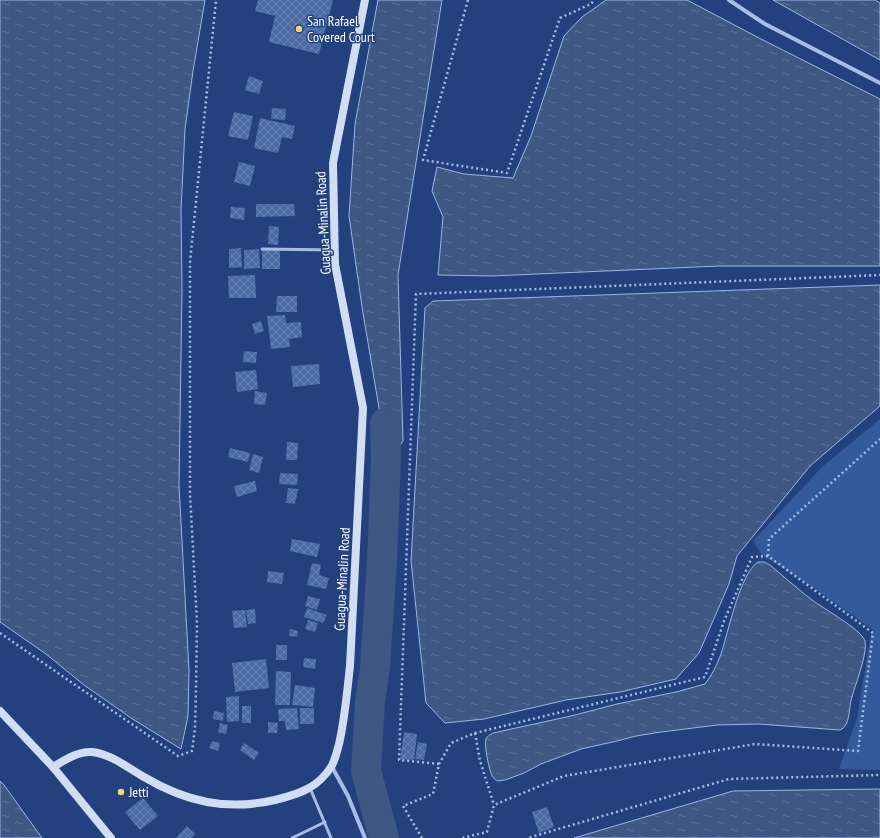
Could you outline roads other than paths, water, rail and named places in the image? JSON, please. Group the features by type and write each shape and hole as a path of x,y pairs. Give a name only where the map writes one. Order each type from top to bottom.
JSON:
{"main road":[{"name":"Guagua-Minalin Road","path":"53,767 72,756 85,752 94,752 114,759 174,793 206,802 238,805 266,802 292,796 310,788 321,779 332,766 341,734 350,666 363,408 335,264 333,163 365,0"},
{"path":"0,711 53,767 111,838"}],"street":[{"path":"729,0 765,24 880,83"},
{"path":"332,766 348,796 365,838"}],"lane":[{"path":"262,249 335,250"},
{"path":"310,788 331,838"},
{"path":"292,838 325,822"}],"water":[{"path":"0,0 205,0 185,129 181,210 182,290 179,485 189,671 188,716 181,749 131,718 84,685 46,654 0,622"},
{"path":"378,0 442,0 398,275 403,441 379,473 379,408 362,307 349,216 355,124"},
{"path":"606,0 687,0 880,99 880,266 719,266 492,276 438,275 443,217 432,191 437,167 464,174 513,178 531,136 564,36 582,17"},
{"path":"773,0 875,0 880,3 880,60"},
{"path":"880,285 880,406 810,466 737,556 729,584 699,653 676,679 620,692 566,700 484,719 445,723 426,703 411,561 425,308 433,301"},
{"path":"758,562 764,562 770,565 812,600 850,625 862,636 865,641 865,653 851,701 848,721 844,728 840,730 759,724 717,725 661,732 636,736 581,749 541,764 524,773 505,780 498,781 494,778 491,774 486,752 486,739 493,733 676,692 705,684 714,670 721,654 740,590 752,568"},
{"path":"0,781 4,785 42,838 0,838"},
{"path":"880,789 880,838 574,838 733,791"}],"waterway":[{"path":"384,838 366,771 370,702 375,667 382,561 386,458 385,423"}],"place":[{"name":"San Rafael Covered Court","path":"299,29"},
{"name":"Jetti","path":"121,792"}]}
